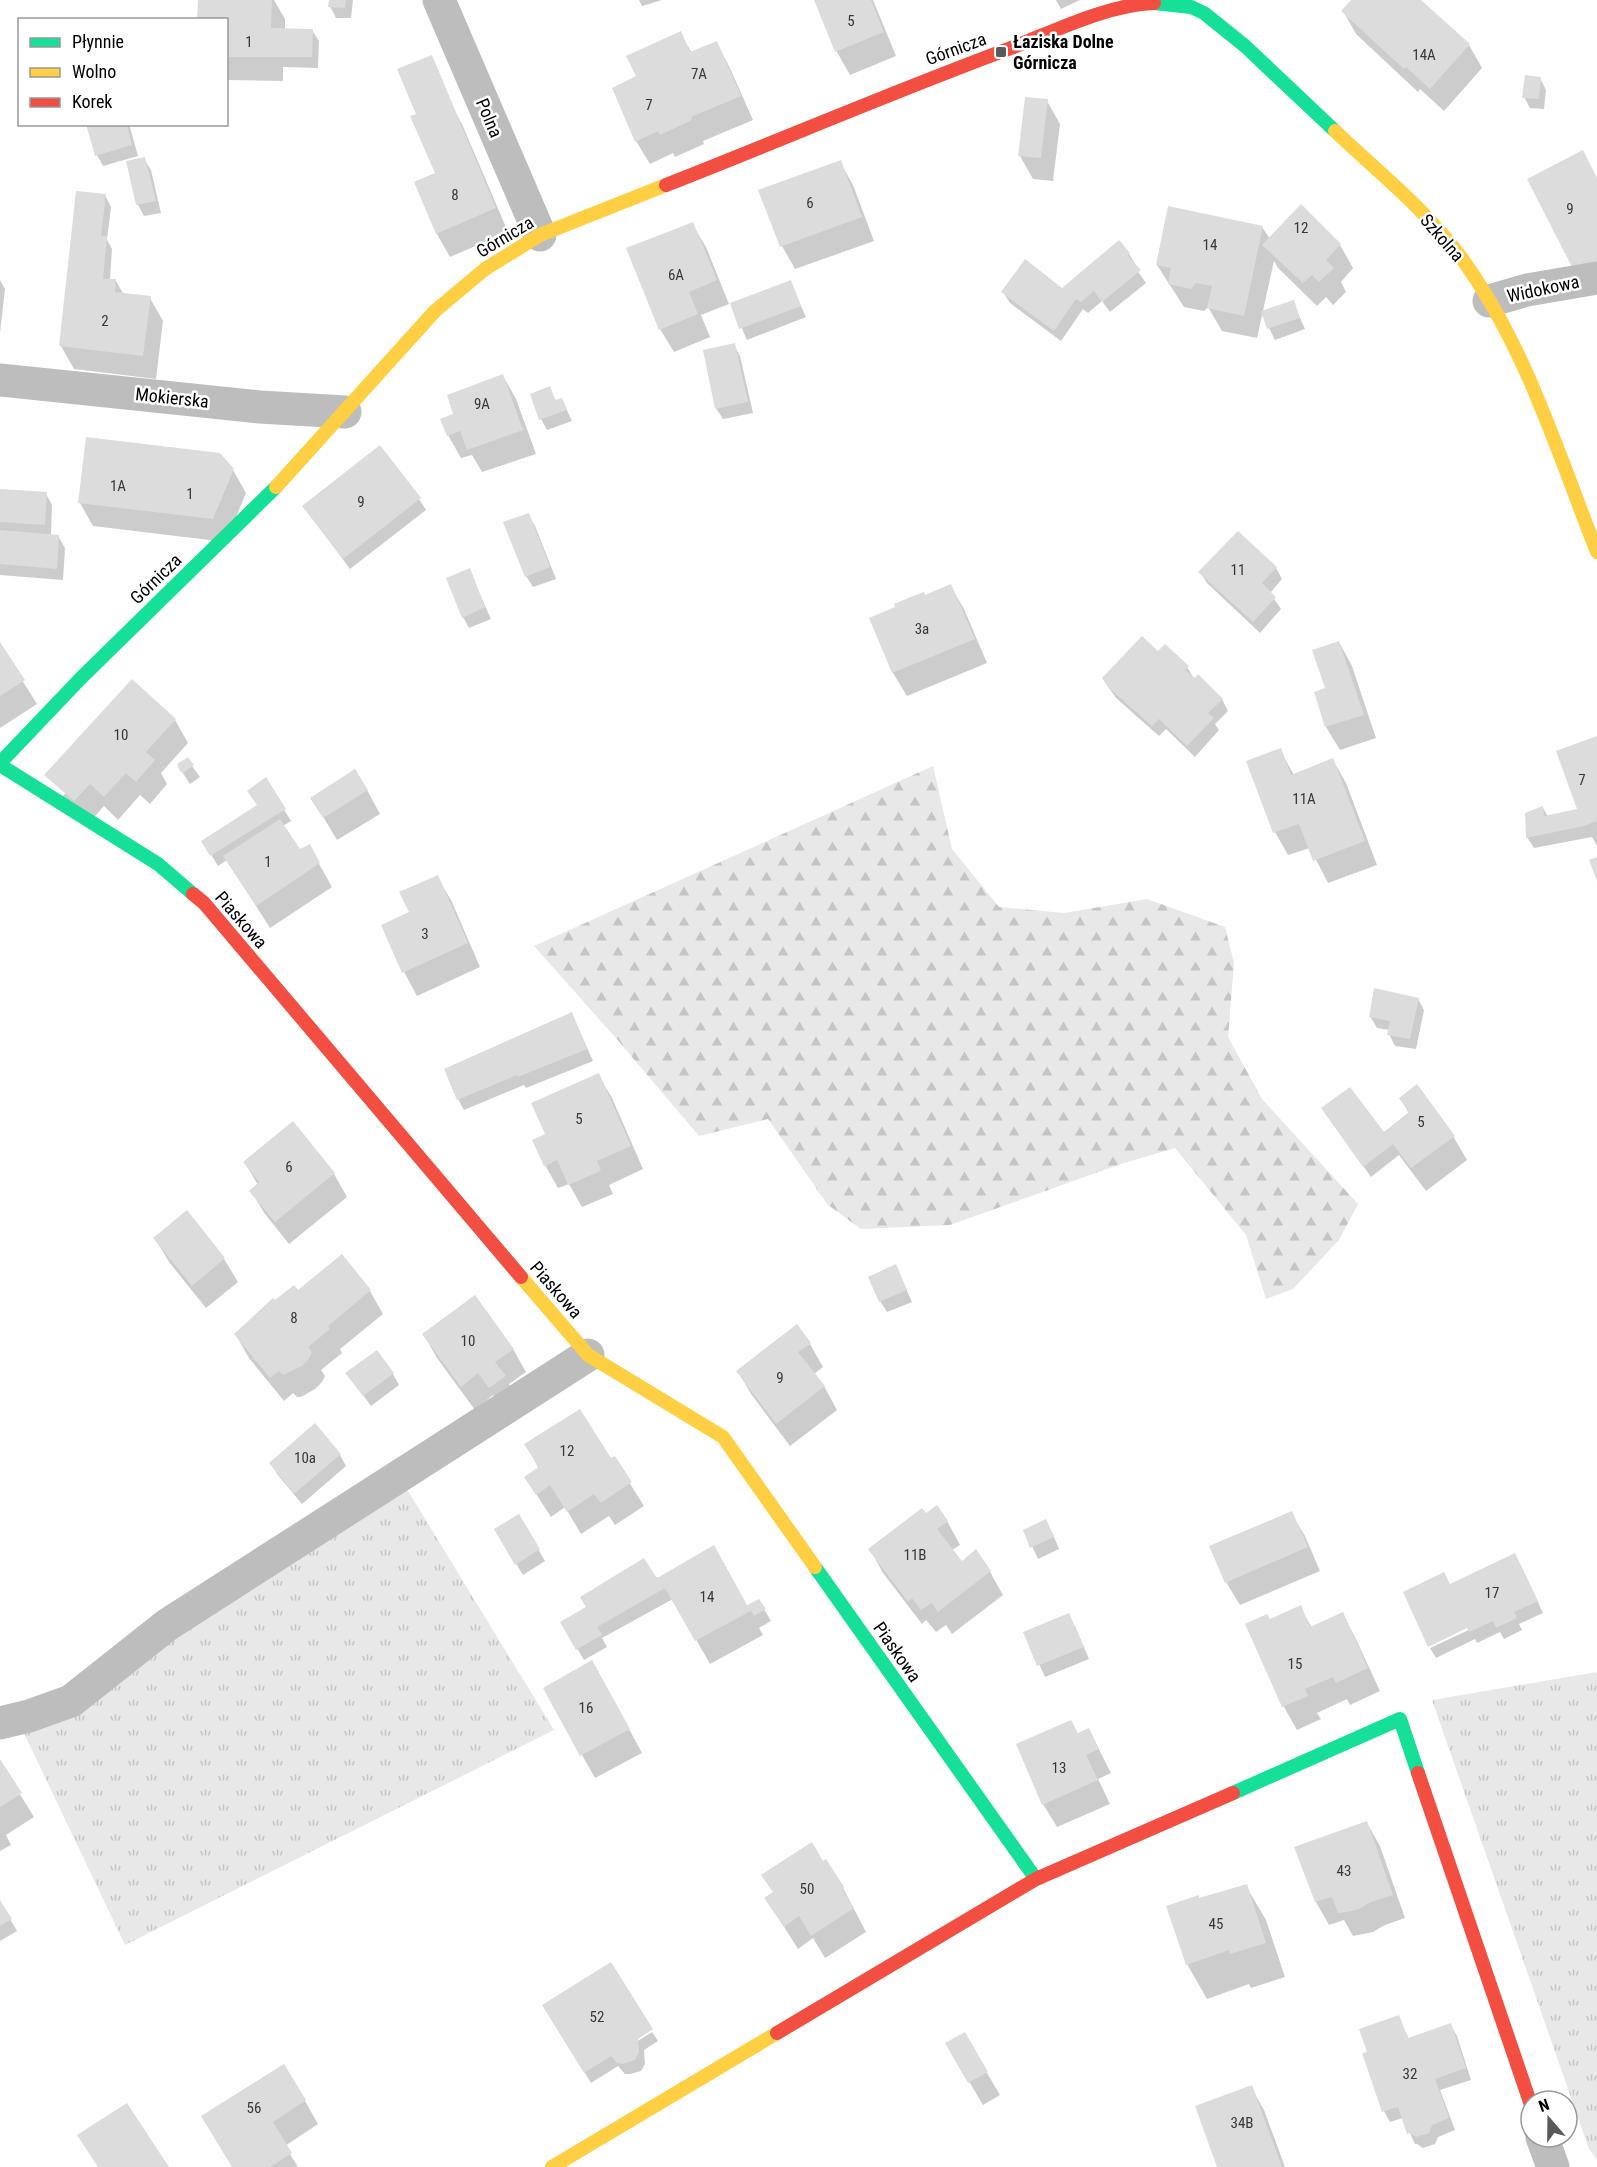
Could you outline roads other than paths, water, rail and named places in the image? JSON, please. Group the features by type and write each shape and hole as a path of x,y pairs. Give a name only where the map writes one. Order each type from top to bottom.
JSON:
{"street":[{"name":"Polna","path":"439,0 540,235"},
{"name":"Górnicza","path":"0,764 81,678 261,502 435,311 485,269 540,235 803,131 917,83 1101,14 1136,4 1193,4"},
{"name":"Szkolna","path":"1193,4 1245,46 1426,217 1459,255 1489,301 1522,362 1597,552"},
{"name":"Widokowa","path":"1489,301 1527,290 1597,278"},
{"name":"Mokierska","path":"0,380 260,406 345,412"},
{"name":"Piaskowa","path":"0,764 158,864 204,903 588,1355 723,1437 1036,1879"},
{"path":"0,1724 71,1701 167,1625 588,1355"},
{"path":"552,2167 1036,1879 1400,1719 1526,2089"},
{"path":"1546,2149 1553,2167"}],"place":[{"name":"Łaziska Dolne Górnicza","path":"1001,52"}]}
